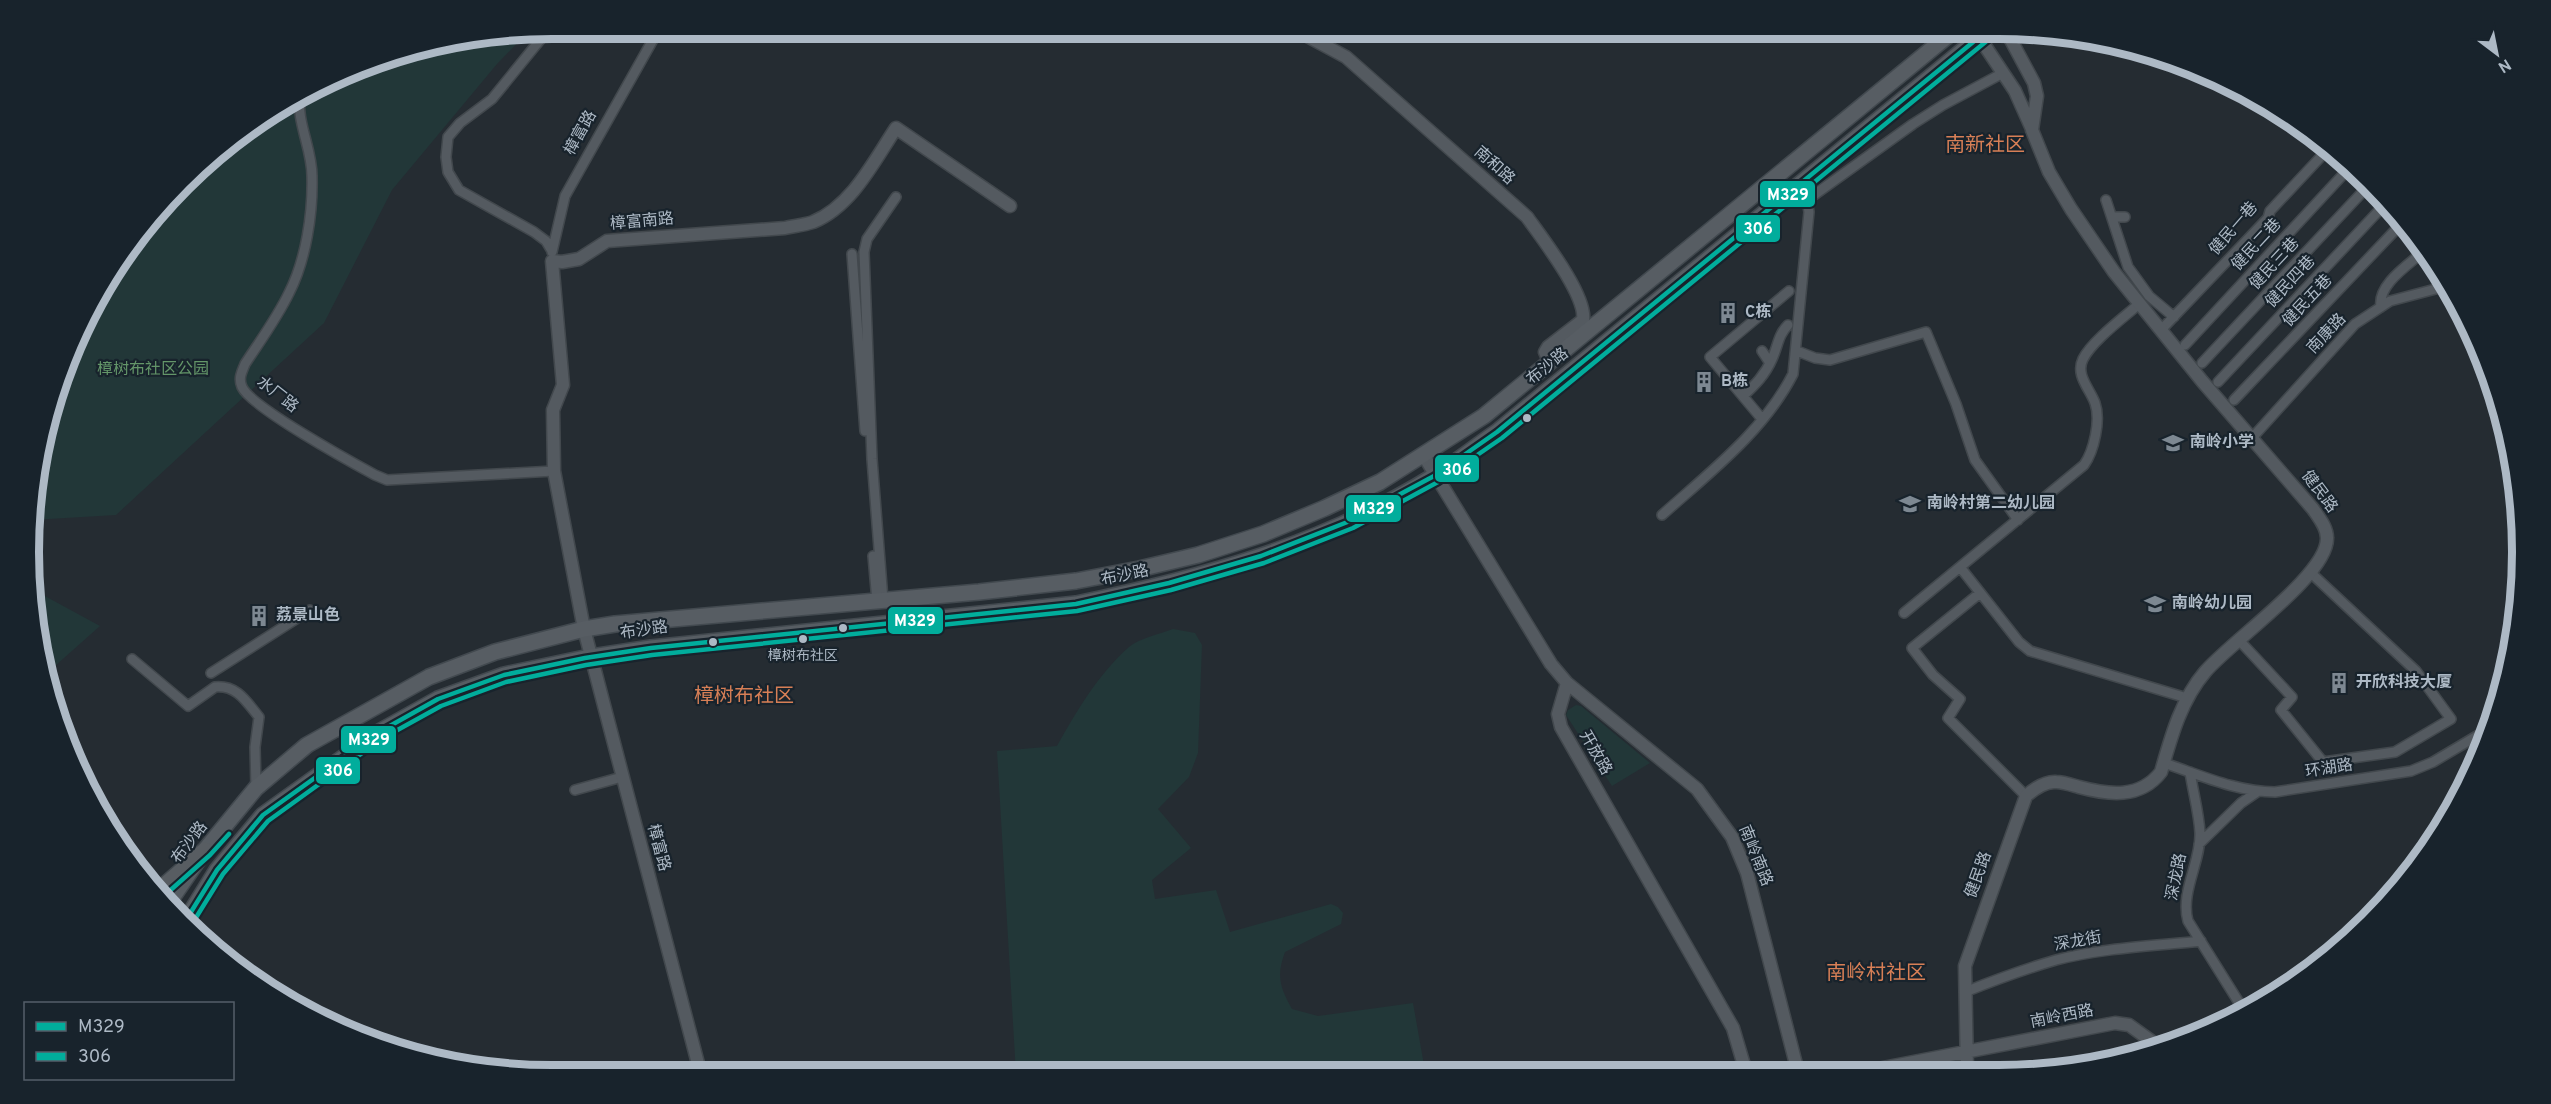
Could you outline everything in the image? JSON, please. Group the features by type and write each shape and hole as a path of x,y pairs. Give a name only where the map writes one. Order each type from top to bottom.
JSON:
{"highway":[{"path":"163,886 205,850"}],"main road":[{"name":"布沙路","path":"173,897 205,850 256,788 307,745 429,677 495,652 584,629 615,624 1076,581 1139,569 1198,555 1263,534 1380,482 1484,416 1943,39"},
{"name":"布沙路","path":"189,915 217,870 263,815 379,732 438,699 504,675 591,657 651,648 1076,604 1142,591 1271,554 1389,502 1435,476 1497,432 1977,39"},
{"path":"495,652 504,675"}],"street":[{"path":"541,39 492,99 460,123 448,137 446,158 448,172 459,190 534,232 546,241 552,256 563,385 553,410 554,471 584,629"},
{"name":"樟富路","path":"552,256 565,196 653,39"},
{"name":"南和路","path":"1314,39 1346,57 1527,217 1549,247 1581,300 1584,312 1583,320 1545,352 1550,363"},
{"name":"健民路","path":"1967,1065 1965,966 1973,937 2026,796 2036,788 2055,781 2098,792 2122,794 2142,789 2155,780 2161,772 2187,698 2205,672 2311,573 2325,551 2327,538 2325,527 2290,481 2139,304 2071,209 2049,172 2022,105 1987,39"},
{"path":"2011,39 2034,83 2037,96 2032,130"},
{"path":"1807,200 1913,124 2003,73"},
{"name":"水厂路","path":"300,105 300,117 312,176 307,240 289,293 245,364 240,377 242,387 259,404 293,427 375,476 387,480 554,471"},
{"name":"樟富南路","path":"552,256 562,262 579,259 607,241 785,228 812,222 840,204 855,188 896,128 1010,206"},
{"name":"健民一巷","path":"2161,330 2268,218 2270,211 2323,155"},
{"name":"健民二巷","path":"2185,345 2345,173"},
{"path":"1662,515 1748,436 1782,396 1792,374 1797,351 1809,212 1807,200 1797,186"},
{"name":"健民三巷","path":"2202,363 2364,191"},
{"path":"880,601 864,252 867,239 896,197"},
{"path":"2106,200 2128,267 2149,296 2174,316"},
{"name":"健民四巷","path":"2218,382 2380,209"},
{"path":"2112,217 2125,217"},
{"name":"健民五巷","path":"2234,400 2397,229"},
{"path":"852,254 880,601"},
{"path":"2381,307 2380,302 2385,287 2418,256"},
{"name":"南康路","path":"2252,438 2355,324 2390,301 2438,288"},
{"path":"1762,419 1714,365 1710,357 1725,340 1774,299 1789,291"},
{"path":"1904,613 2084,465 2092,454 2097,413 2095,403 2083,381 2080,369 2082,360 2139,304"},
{"path":"1743,396 1759,381 1770,363 1780,333 1788,325"},
{"path":"1797,351 1815,358 1830,360 1926,332 1956,404 1975,460 2018,520"},
{"path":"1762,351 1770,363"},
{"path":"1424,456 1551,664 1567,683"},
{"path":"1960,567 2019,642 2030,651 2187,698"},
{"path":"2238,639 2292,697 2281,710 2323,762 2395,752 2451,719 2416,671 2311,573"},
{"path":"1980,593 1912,648 1933,675 1960,699 1948,718 2026,796"},
{"path":"211,673 310,610"},
{"name":"樟富路","path":"584,629 698,1065"},
{"path":"132,659 188,706 215,687 232,688 241,694 259,717 255,747 256,788"},
{"name":"南岭南路","path":"1567,683 1697,789 1732,837 1747,873 1796,1065"},
{"name":"开放路","path":"1567,683 1558,714 1561,727 1733,1028 1744,1065"},
{"name":"环湖路","path":"2164,763 2257,792 2276,792 2411,771 2433,762 2478,735"},
{"name":"深龙路","path":"2190,772 2200,833 2186,912 2188,921 2240,1004"},
{"path":"575,790 622,777"},
{"path":"2199,844 2241,803 2257,792"},
{"name":"深龙街","path":"1965,992 2000,977 2058,960 2128,948 2201,941"},
{"name":"南岭西路","path":"1898,1065 2115,1023 2129,1025 2152,1042"}],"green space":[{"name":"樟树布社区公园","path":"520,40 497,64 392,190 324,323 116,515 40,520 43,485 56,419 66,387 92,325 125,267 166,214 189,189 240,145 267,125 325,92 387,66 419,56 485,43"},
{"path":"41,594 100,626 52,668"},
{"path":"1173,629 1195,633 1202,645 1198,753 1189,777 1158,809 1191,848 1152,880 1155,899 1216,890 1230,932 1331,904 1338,907 1343,913 1341,924 1285,952 1280,975 1292,1009 1318,1016 1413,1003 1424,1065 1015,1065 997,751 1057,746 1089,694 1118,657 1129,647 1150,636"},
{"path":"1576,705 1581,706 1650,763 1612,786 1566,715 1568,710"}],"transit line":[{"name":"M329","path":"189,915 217,870 263,815 379,732 438,699 504,675 585,658 651,648 1076,604 1169,583 1261,556 1350,521 1434,476 1497,432 1977,39"},
{"name":"306","path":"194,920 223,874 268,821 383,738 441,706 506,682 586,665 652,655 1077,611 1171,590 1264,563 1353,528 1438,482 1502,438 1989,39"},
{"name":"306","path":"168,892 210,855 229,834"}],"place":[{"name":"C栋","path":"1728,313"},
{"name":"B栋","path":"1704,382"},
{"name":"南岭小学","path":"2173,443"},
{"name":"南岭村第二幼儿园","path":"1910,504"},
{"name":"南岭幼儿园","path":"2155,604"},
{"name":"荔景山色","path":"259,616"},
{"name":"樟树布社区","path":"803,639"},
{"name":"开欣科技大厦","path":"2339,683"}],"district":[{"name":"南新社区","path":"1985,146"},
{"name":"樟树布社区","path":"744,697"},
{"name":"南岭村社区","path":"1876,974"}]}
